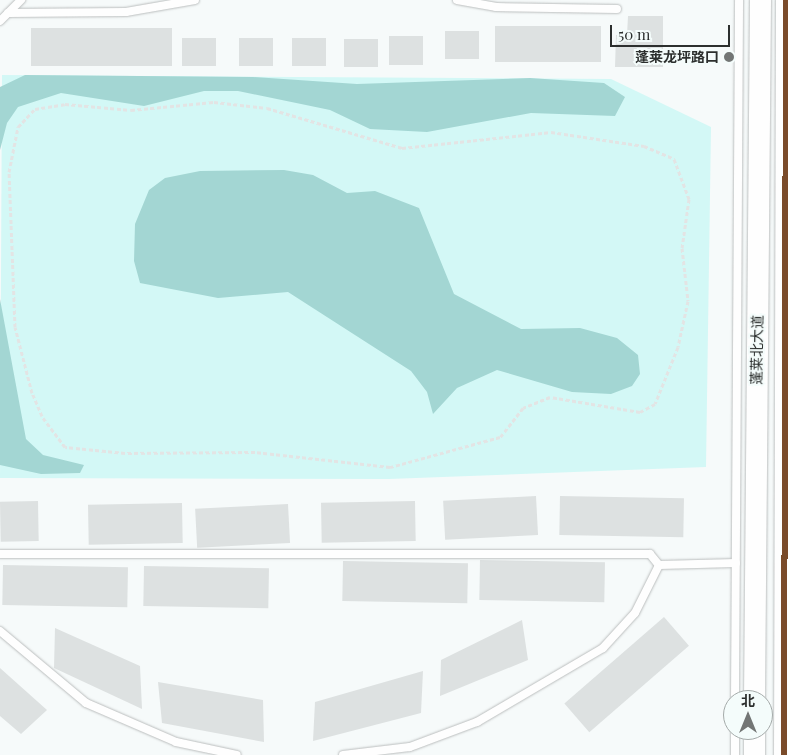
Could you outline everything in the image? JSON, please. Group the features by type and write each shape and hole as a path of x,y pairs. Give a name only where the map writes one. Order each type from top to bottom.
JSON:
{"main road":[{"name":"蓬莱北大道","path":"754,690 760,0"},
{"name":"蓬莱北大道","path":"784,755 786,0"},
{"path":"754,740 754,755"}],"lane":[{"path":"0,21 21,0"},
{"path":"8,13 126,12 195,0"},
{"path":"456,0 617,9"},
{"path":"735,690 739,0"},
{"path":"0,554 650,554 659,565"},
{"path":"659,565 736,564"},
{"path":"343,755 410,748 477,722 603,648 635,613 659,565"},
{"path":"0,631 86,703 176,742 237,755"},
{"path":"735,740 735,755"}],"path":[{"path":"214,102 267,108 402,148 552,132 644,146 674,159 689,198 682,248 688,300 678,347 655,404 640,412 550,397 523,408 500,437 409,460 390,467 255,452 125,453 65,447 42,416 32,393 15,327 9,172 18,127 36,109 65,104 131,110 214,102"}],"shaded area":[{"path":"2,75 611,79 711,127 706,467 389,479 0,478"},
{"path":"25,75 253,77 357,84 530,78 604,83 625,97 615,116 531,113 427,132 370,129 330,110 238,91 204,91 144,106 61,93 18,107 7,123 0,150 0,87"},
{"path":"284,170 313,175 347,193 375,191 419,208 454,294 521,329 580,328 617,338 638,355 640,374 632,386 611,394 572,392 497,370 457,388 433,414 427,392 411,371 288,292 218,298 140,283 134,261 135,224 149,190 165,178 200,171"},
{"path":"0,299 26,439 43,455 84,465 80,473 41,474 0,465"}],"building":[{"path":"628,16 663,16 663,67 615,67 616,35 627,35"},
{"path":"495,26 601,26 601,62 495,62"},
{"path":"31,28 172,28 172,66 31,66"},
{"path":"445,31 479,31 479,59 445,59"},
{"path":"389,36 423,36 423,65 389,65"},
{"path":"182,38 216,38 216,66 182,66"},
{"path":"239,38 273,38 273,66 239,66"},
{"path":"292,38 326,38 326,66 292,66"},
{"path":"344,39 378,39 378,67 344,67"},
{"path":"536,496 538,535 445,540 443,501"},
{"path":"560,496 684,498 683,537 559,535"},
{"path":"38,501 39,541 1,542 0,502"},
{"path":"415,501 416,541 322,543 321,503"},
{"path":"182,503 183,543 89,545 88,505"},
{"path":"288,504 290,543 197,548 195,509"},
{"path":"480,560 605,562 604,602 479,600"},
{"path":"343,561 468,563 467,603 342,601"},
{"path":"3,565 128,567 127,607 2,605"},
{"path":"144,566 269,568 268,608 143,606"},
{"path":"664,617 689,646 589,732 564,704"},
{"path":"522,620 528,660 440,696 441,660"},
{"path":"55,628 140,666 142,709 54,668"},
{"path":"0,668 47,710 21,734 0,716"},
{"path":"423,671 421,713 313,741 315,702"},
{"path":"158,682 263,700 264,742 162,723"}],"transit line":[{"path":"784,755 786,0"}],"place":[{"name":"蓬莱龙坪路口","path":"729,57"}]}
